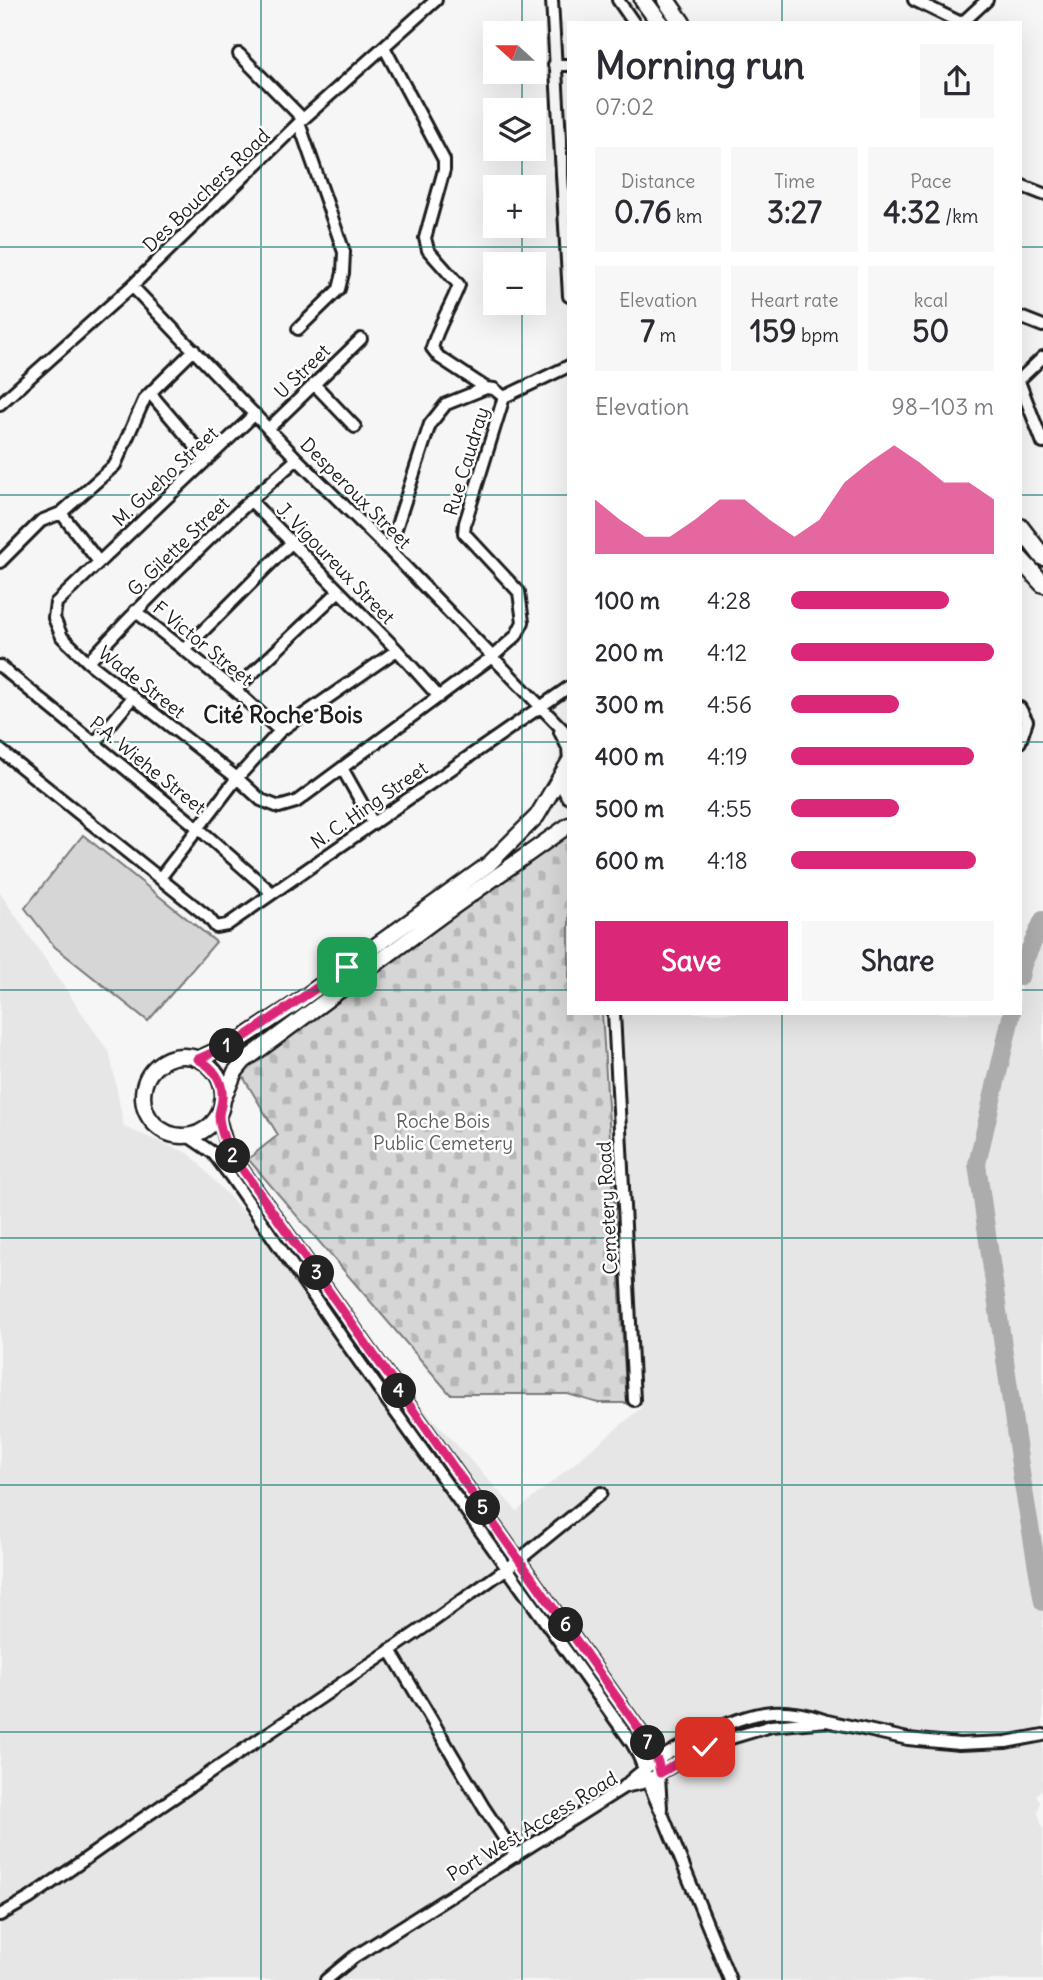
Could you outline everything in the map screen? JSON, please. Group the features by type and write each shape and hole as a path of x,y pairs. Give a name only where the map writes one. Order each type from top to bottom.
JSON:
{"highway":[{"path":"643,0 659,21"},
{"path":"666,0 681,21"},
{"path":"1022,530 1043,557"},
{"path":"1022,561 1043,583"}],"main road":[{"path":"198,1059 240,1040 292,1006 489,864 537,816 567,766"},
{"path":"567,768 563,783 567,792"},
{"path":"220,1108 222,1089 218,1077 198,1059 174,1057 161,1062 151,1072 145,1084 145,1111 152,1122 163,1131 176,1136 201,1132 211,1125 220,1108 235,1072 244,1061 567,826"}],"street":[{"name":"Des Bouchers Road","path":"0,404 132,286 301,121 436,0"},
{"path":"552,0 567,265"},
{"path":"618,0 633,21"},
{"path":"914,0 958,21"},
{"path":"964,21 987,0"},
{"path":"384,47 444,160 444,170 425,239 428,250 459,285 436,333 432,348 439,357 504,397"},
{"path":"239,54 301,121 344,252 343,273 338,289 298,329"},
{"path":"554,65 567,65"},
{"path":"1022,186 1043,194"},
{"name":"Desperoux Street","path":"132,286 567,734"},
{"path":"1022,318 1043,326"},
{"name":"U Street","path":"268,429 361,339"},
{"path":"0,562 41,521 61,513 115,465 145,398 194,350"},
{"path":"1022,379 1043,357"},
{"name":"Rue Caudray","path":"492,657 516,636 523,622 519,592 464,533 504,397 567,367"},
{"path":"314,384 355,427"},
{"path":"1022,386 1043,443"},
{"path":"389,550 430,424 446,404 486,388"},
{"path":"150,393 207,460"},
{"name":"M. Gueho Street","path":"54,618 56,603 255,415"},
{"name":"G. Gilette Street","path":"88,662 135,611 250,500 297,459"},
{"name":"J. Vigoureux Street","path":"250,500 397,650 439,698"},
{"path":"61,513 99,562"},
{"path":"184,650 291,543"},
{"path":"235,691 339,592"},
{"name":"F Victor Street","path":"135,611 235,691 280,731"},
{"name":"Wade Street","path":"54,618 62,637 88,662 237,778 261,800 279,807 296,802 492,657"},
{"path":"0,750 160,878 237,778 280,731 397,650"},
{"name":"P.A. Wiehe Street","path":"0,666 198,828 272,893"},
{"name":"N. C. Hing Street","path":"160,878 208,917 216,927 227,925 567,689"},
{"path":"95,743 133,697"},
{"path":"1022,714 1026,726 1022,737"},
{"path":"555,723 567,746"},
{"path":"342,768 373,823"},
{"name":"Cemetery Road","path":"614,1015 634,1400"},
{"path":"220,1108 228,1149 644,1736 659,1768 662,1811"},
{"path":"188,1136 213,1153 231,1177 506,1569 632,1743 730,1980"},
{"path":"0,1915 30,1898 506,1569 601,1493"},
{"path":"390,1650 516,1856"},
{"name":"Port West Access Road","path":"326,1980 354,1957 624,1787 659,1768 699,1737 760,1715 769,1712 803,1713 908,1739 959,1744 1019,1740 1043,1735"}],"shaded area":[{"path":"0,893 110,1054 124,1127 190,1154 517,1511 640,1409 613,1015 1022,1015 1022,952 1043,944 1043,1788 1036,1795 1040,1802 1038,1813 1043,1829 1043,1980 0,1980"}],"green space":[{"name":"Roche Bois Public Cemetery","path":"567,832 567,1015 602,1015 627,1403 598,1403 568,1394 450,1394 248,1159 278,1135 239,1070"},
{"path":"83,835 216,942 148,1021 55,947 25,908"}],"waterway":[{"path":"1022,968 1043,920"},
{"path":"1012,1015 977,1164 1022,1479 1043,1602"}],"district":[{"name":"Cité Roche Bois","path":"283,715"}],"route":[{"path":"347,967 240,1040 198,1059 218,1077 222,1089 218,1114 228,1149 644,1736 658,1762 660,1773 705,1747"}]}
